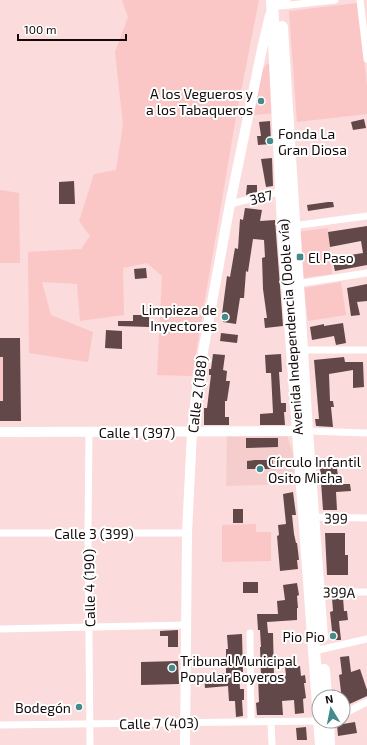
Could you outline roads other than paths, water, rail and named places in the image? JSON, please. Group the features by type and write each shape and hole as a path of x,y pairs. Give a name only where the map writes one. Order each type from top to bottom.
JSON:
{"main road":[{"name":"Calle 2 (188)","path":"186,745 188,533 192,432 198,379 230,204 262,49 279,4"},
{"name":"Avenida Independencia (Doble vía)","path":"279,4 288,227 315,592 319,689"},
{"name":"Calle 1 (397)","path":"0,432 302,431"},
{"name":"Avenida Independencia (Doble vía)","path":"318,651 325,689"},
{"name":"Avenida Independencia (Doble vía)","path":"320,729 321,745"},
{"path":"328,729 329,745"}],"street":[{"path":"279,4 335,0"},
{"path":"360,0 367,59"},
{"name":"387","path":"230,204 286,190"},
{"path":"288,227 367,216"},
{"path":"293,284 367,273"},
{"path":"297,350 367,350"},
{"name":"Calle 1 (397)","path":"302,431 367,433"},
{"name":"Calle 4 (190)","path":"89,432 88,533 90,745"},
{"name":"399","path":"309,517 367,518"},
{"name":"Calle 3 (399)","path":"0,533 188,533"},
{"name":"399A","path":"315,592 367,592"},
{"path":"0,629 186,625"},
{"path":"250,633 251,722"},
{"path":"318,651 367,639"},
{"path":"351,710 367,702"},
{"name":"Calle 7 (403)","path":"0,725 311,721"},
{"path":"271,722 272,745"}],"place":[{"name":"A los Vegueros y a los Tabaqueros","path":"261,101"},
{"name":"Fonda La Gran Diosa","path":"270,141"},
{"name":"El Paso","path":"300,257"},
{"name":"Limpieza de Inyectores","path":"225,317"},
{"name":"Círculo Infantil Osito Micha","path":"260,469"},
{"name":"Pio Pio","path":"333,636"},
{"name":"Tribunal Municipal Popular Boyeros","path":"172,668"},
{"name":"Bodegón","path":"79,707"}]}
